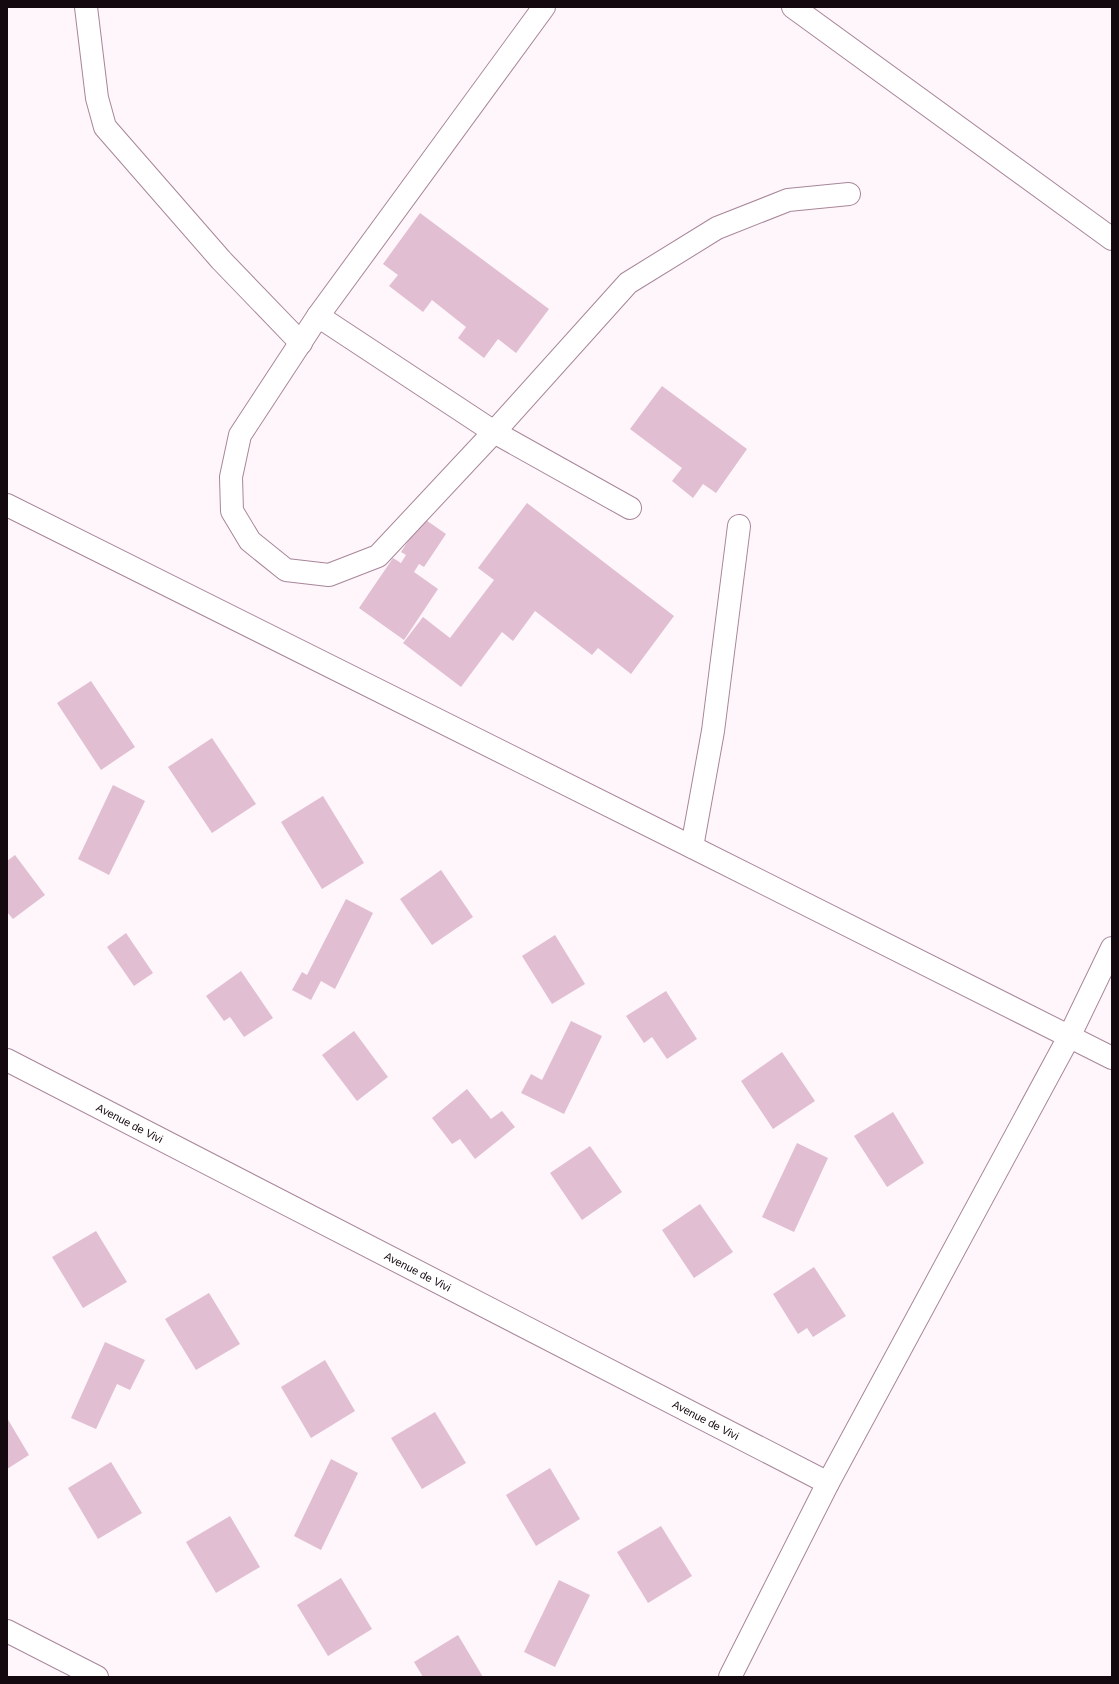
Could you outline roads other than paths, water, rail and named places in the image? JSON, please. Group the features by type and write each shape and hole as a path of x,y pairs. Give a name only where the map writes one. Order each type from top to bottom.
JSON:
{"street":[{"path":"86,7 97,98 105,127 221,260 301,343"},
{"path":"544,7 318,316 240,436 231,477 232,510 250,540 286,570 329,575 378,556 494,432 628,283 717,228 788,200 849,194"},
{"path":"793,7 1112,239"},
{"path":"318,316 494,432 630,508"},
{"path":"7,505 1112,1058"},
{"path":"692,847 713,731 739,526"},
{"path":"730,1677 828,1483 1069,1037 1112,948"},
{"name":"Avenue de Vivi","path":"7,1060 828,1483"},
{"path":"7,1631 97,1677"}]}
